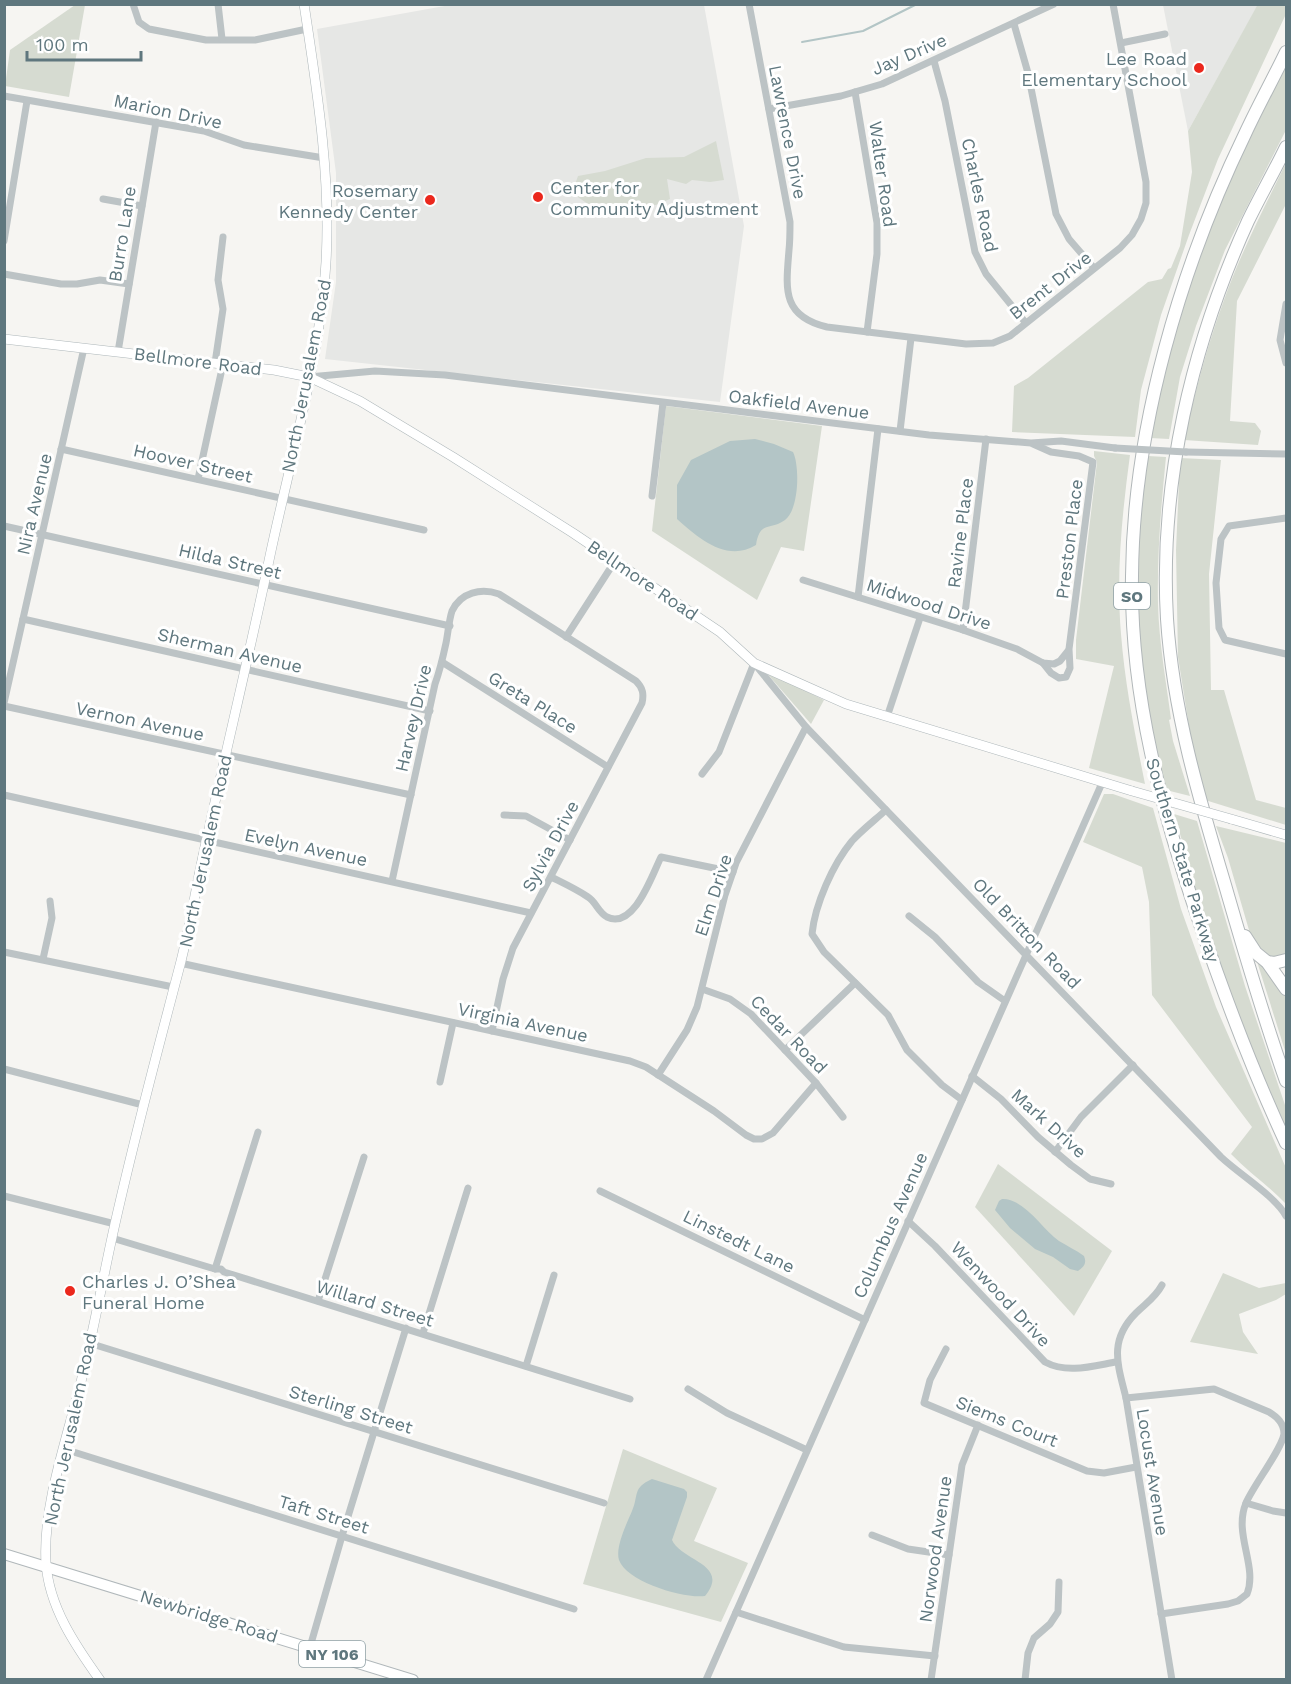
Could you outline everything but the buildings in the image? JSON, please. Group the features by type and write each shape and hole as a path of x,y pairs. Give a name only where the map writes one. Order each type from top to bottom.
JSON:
{"highway":[{"name":"Southern State Parkway","path":"1287,52 1227,172 1197,250 1170,332 1149,413 1144,444 1136,497 1132,576 1133,627 1142,709 1149,748 1172,838 1235,1022 1287,1143"},
{"name":"Southern State Parkway","path":"1287,147 1249,220 1221,286 1204,335 1183,418 1174,470 1167,541 1167,618 1172,676 1179,713 1202,807 1269,1031 1287,1081"},
{"path":"1233,912 1251,947 1267,962 1287,989"},
{"path":"1267,962 1287,960"}],"main road":[{"name":"North Jerusalem Road","path":"100,1680 76,1646 60,1616 50,1587 46,1566 46,1548 52,1499 143,1106 180,963 318,331 326,260 327,206 324,158 304,4"},
{"name":"Bellmore Road","path":"4,339 274,370 309,377 360,401 453,457 615,561 720,632 754,663 829,698 887,717 1102,783 1287,835"},
{"name":"Newbridge Road","path":"4,1554 413,1680"}],"street":[{"path":"133,4 139,22 149,29 206,40 255,40 307,29"},
{"path":"218,4 222,39"},
{"name":"Lawrence Drive","path":"749,4 790,222 788,266"},
{"name":"Jay Drive","path":"769,109 855,92 882,84 1054,4"},
{"name":"Brent Drive","path":"788,266 786,282 791,304 801,317 813,324 911,338 984,345 1010,336 1132,236 1146,203 1146,183 1113,4"},
{"path":"1014,24 1029,73 1056,214 1069,239 1094,268"},
{"path":"1121,43 1165,34"},
{"name":"Charles Road","path":"934,61 945,101 975,252 986,274 1025,322"},
{"name":"Walter Road","path":"855,92 877,223 877,254 867,332"},
{"name":"Marion Drive","path":"4,96 204,131 244,145 324,158"},
{"path":"4,241 27,101"},
{"name":"Burro Lane","path":"118,352 156,122"},
{"path":"4,185 13,187"},
{"path":"103,199 142,206"},
{"path":"198,479 219,364 223,309 218,280 223,237"},
{"path":"4,274 61,284 100,280 129,284"},
{"path":"1287,304 1280,340 1287,363"},
{"path":"900,431 911,338"},
{"name":"Nira Avenue","path":"4,705 84,348"},
{"name":"Oakfield Avenue","path":"309,377 375,371 445,375 878,429 986,440 1030,444 1061,441 1114,448 1186,452 1287,454"},
{"path":"652,496 663,403"},
{"path":"858,597 878,429"},
{"name":"Ravine Place","path":"963,630 986,440"},
{"name":"Preston Place","path":"1030,444 1051,452 1079,456 1093,462 1069,649"},
{"name":"Hoover Street","path":"62,449 423,530"},
{"path":"1287,518 1229,526 1221,539 1216,583 1219,628 1225,640 1287,654"},
{"name":"Hilda Street","path":"4,525 450,626"},
{"path":"566,637 615,561"},
{"name":"Midwood Drive","path":"802,580 1017,649 1043,663 1055,676 1066,677 1070,668 1069,649"},
{"name":"Harvey Drive","path":"392,881 450,626 451,613 456,604 468,594 484,590 494,593 566,637"},
{"path":"887,717 920,618"},
{"name":"Sherman Avenue","path":"23,619 429,711"},
{"name":"Sylvia Drive","path":"492,1031 508,961 642,703 643,692 636,681 566,637"},
{"path":"1043,663 1054,664 1060,661 1069,649"},
{"name":"Greta Place","path":"442,662 608,767"},
{"path":"702,774 719,752 754,663"},
{"name":"Old Britton Road","path":"754,663 806,727 1221,1157 1278,1204 1287,1216"},
{"name":"Vernon Avenue","path":"4,705 411,795"},
{"name":"Elm Drive","path":"658,1075 687,1030 697,1006 724,895 733,872 806,727"},
{"name":"Columbus Avenue","path":"706,1680 1102,783"},
{"name":"Evelyn Avenue","path":"4,795 531,913"},
{"path":"886,810 853,840 842,854 822,894 813,922 812,934 816,943 888,1015 907,1050 942,1085 962,1100"},
{"path":"504,814 526,816 570,840"},
{"path":"551,877 591,898 605,916 617,919 633,911 661,857 733,872"},
{"path":"44,959 52,918 50,901"},
{"path":"909,916 934,937 985,988 1005,1001"},
{"path":"4,952 173,987"},
{"name":"Virginia Avenue","path":"180,963 630,1061 646,1067 714,1111 746,1136 754,1139 762,1139 773,1133 816,1083"},
{"path":"785,1050 855,983"},
{"name":"Cedar Road","path":"702,989 739,1004 816,1083 843,1117"},
{"path":"440,1082 453,1023"},
{"path":"1055,1152 1081,1117 1133,1065"},
{"path":"4,1069 143,1106"},
{"name":"Mark Drive","path":"972,1076 1001,1099 1055,1152 1090,1179 1111,1184"},
{"path":"215,1269 258,1132"},
{"path":"318,1301 364,1157"},
{"path":"423,1333 468,1188"},
{"name":"Linstedt Lane","path":"600,1191 864,1320"},
{"path":"4,1196 115,1224"},
{"name":"Wenwood Drive","path":"908,1221 958,1269 1045,1362 1072,1369 1116,1362"},
{"name":"Willard Street","path":"112,1238 221,1269 224,1272 630,1399"},
{"path":"526,1366 554,1275"},
{"name":"Locust Avenue","path":"1162,1285 1153,1300 1134,1315 1125,1326 1117,1346 1116,1362 1126,1398 1172,1680"},
{"path":"310,1647 406,1328"},
{"name":"Sterling Street","path":"89,1344 604,1503"},
{"name":"Siems Court","path":"946,1349 930,1380 924,1403 1094,1473 1136,1467"},
{"path":"688,1389 727,1413 807,1450"},
{"path":"1126,1398 1214,1389 1277,1417 1283,1427 1282,1440 1246,1503 1241,1526 1250,1580 1247,1594 1238,1601 1228,1604 1161,1614"},
{"name":"Norwood Avenue","path":"931,1680 962,1465 978,1425"},
{"name":"Taft Street","path":"64,1449 574,1609"},
{"path":"1246,1503 1287,1513"},
{"path":"872,1535 908,1549 949,1555"},
{"path":"1025,1680 1028,1653 1034,1638 1050,1624 1058,1612 1059,1582"},
{"path":"736,1612 844,1647 935,1656"}],"shaded area":[{"path":"1258,4 1286,5 1286,14 1218,159 1189,235 1161,315 1141,390 1135,437 1012,432 1014,386 1028,378 1148,282 1162,279 1171,268 1180,246 1192,172 1188,131"},
{"path":"75,5 85,5 69,97 5,86 10,50"},
{"name":"Center for Community Adjustment","path":"450,5 704,5 744,226 720,402 325,359 336,282 336,173 317,29"},
{"name":"Lee Road Elementary School","path":"1163,5 1258,5 1188,131"},
{"path":"1286,66 1286,130 1225,250 1196,326 1180,377 1169,439 1150,438 1167,356 1193,272 1236,167"},
{"path":"716,141 724,180 710,182 692,180 686,184 667,179 670,199 656,205 588,204 572,193 578,176 605,171 646,158 684,157"},
{"path":"1286,163 1286,204 1237,301 1230,421 1255,423 1261,431 1258,445 1184,440 1212,335 1224,300 1245,247"},
{"path":"666,406 822,426 804,551 781,547 757,600 652,531"},
{"path":"755,439 793,452 797,467 796,498 790,515 780,523 763,529 756,545 745,550 724,550 694,534 677,519 677,485 691,460 730,441"},
{"path":"1094,451 1130,455 1121,544 1120,612 1128,691 1145,784 1089,768 1114,666 1076,659 1076,640 1097,462"},
{"path":"1148,456 1166,457 1159,549 1159,619 1171,719 1169,720 1190,796 1166,790 1149,719 1138,608 1138,527"},
{"path":"1180,458 1221,460 1209,574 1211,690 1224,690 1256,800 1286,808 1286,825 1205,800 1192,745 1178,657 1176,550"},
{"path":"764,670 824,700 811,724"},
{"path":"1104,794 1113,794 1153,808 1181,909 1216,1007 1286,1168 1286,1204 1231,1154 1252,1127 1152,995 1149,902 1142,867 1083,842"},
{"path":"1174,814 1197,821 1245,986 1286,1108 1286,1128 1256,1062 1230,994 1184,855 1186,854"},
{"path":"1216,826 1286,843 1286,954 1282,957 1269,958 1258,950 1251,937 1228,858"},
{"path":"1255,955 1275,977 1286,998 1286,1054"},
{"path":"998,1164 1112,1251 1074,1316 975,1207"},
{"path":"1002,1199 1018,1203 1059,1241 1084,1256 1083,1266 1078,1271 1070,1269 1053,1257 1035,1249 1010,1228 995,1210"},
{"path":"1223,1273 1259,1288 1286,1283 1286,1294 1239,1314 1243,1332 1258,1354 1190,1342"},
{"path":"623,1449 717,1488 694,1541 748,1563 721,1622 583,1584"},
{"path":"652,1479 687,1492 672,1540 677,1547 708,1570 712,1577 711,1585 705,1596 684,1595 644,1582 624,1568 619,1560 620,1542 637,1492 641,1486"}],"waterway":[{"path":"802,42 863,31 917,4"}],"place":[{"name":"Lee Road Elementary School","path":"1199,68"},
{"name":"Center for Community Adjustment","path":"538,197"},
{"name":"Rosemary Kennedy Center","path":"430,200"},
{"name":"Charles J. O’Shea Funeral Home","path":"70,1291"}]}
